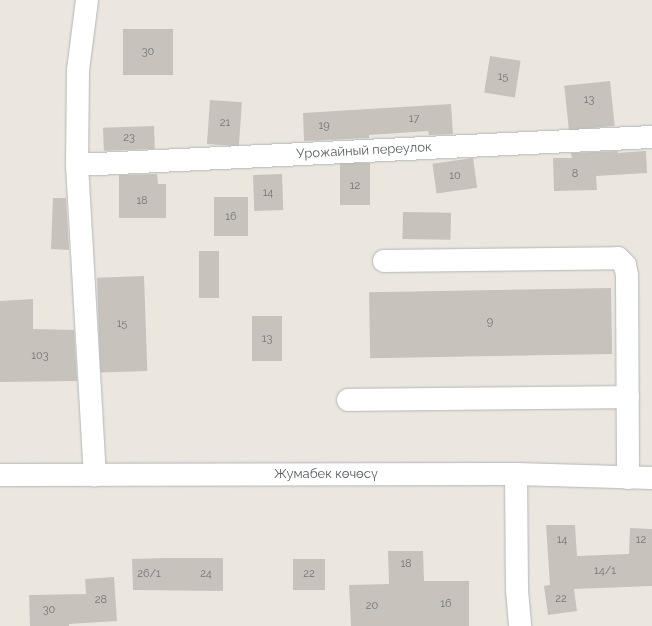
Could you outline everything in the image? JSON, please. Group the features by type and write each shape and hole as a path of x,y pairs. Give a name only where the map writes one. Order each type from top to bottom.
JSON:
{"street":[{"path":"87,0 78,70 77,165 96,475"},
{"name":"Урожайный переулок","path":"77,165 652,137"},
{"path":"384,261 618,258 625,265 628,275 628,478"},
{"path":"348,400 628,397"},
{"path":"516,474 517,590 520,626"},
{"name":"Жумабек көчөсү","path":"0,475 516,474 652,478"}],"building":[{"path":"123,29 173,29 173,75 123,75"},
{"path":"490,56 521,61 515,97 484,93"},
{"path":"610,81 615,126 569,131 564,86"},
{"path":"210,100 242,102 239,146 207,144"},
{"path":"451,104 453,134 429,135 428,131 369,135 369,138 304,141 303,113"},
{"path":"154,126 155,149 104,151 103,128"},
{"path":"617,151 618,153 646,151 647,173 596,176 597,190 554,191 553,158 572,158 571,153"},
{"path":"473,158 477,188 437,193 432,164"},
{"path":"340,163 370,163 370,205 340,205"},
{"path":"157,174 158,184 166,184 166,218 119,218 119,175"},
{"path":"282,174 283,210 254,211 253,175"},
{"path":"214,197 248,197 248,236 214,236"},
{"path":"53,198 66,198 69,250 51,249"},
{"path":"403,212 451,213 451,240 403,239"},
{"path":"199,251 219,251 219,298 199,298"},
{"path":"144,276 147,371 100,373 97,278"},
{"path":"611,288 612,354 370,358 369,292"},
{"path":"33,299 33,329 74,330 77,381 0,382 0,301"},
{"path":"252,316 282,316 282,361 252,361"},
{"path":"546,525 575,525 577,556 629,554 630,528 652,529 652,586 574,589 577,611 548,615 544,586 550,585"},
{"path":"388,551 423,551 424,581 469,581 469,626 351,626 349,585 389,584"},
{"path":"223,558 223,591 133,590 132,559"},
{"path":"293,559 325,559 325,590 293,590"},
{"path":"114,577 117,621 69,624 69,626 30,626 29,595 86,594 85,579"}]}
